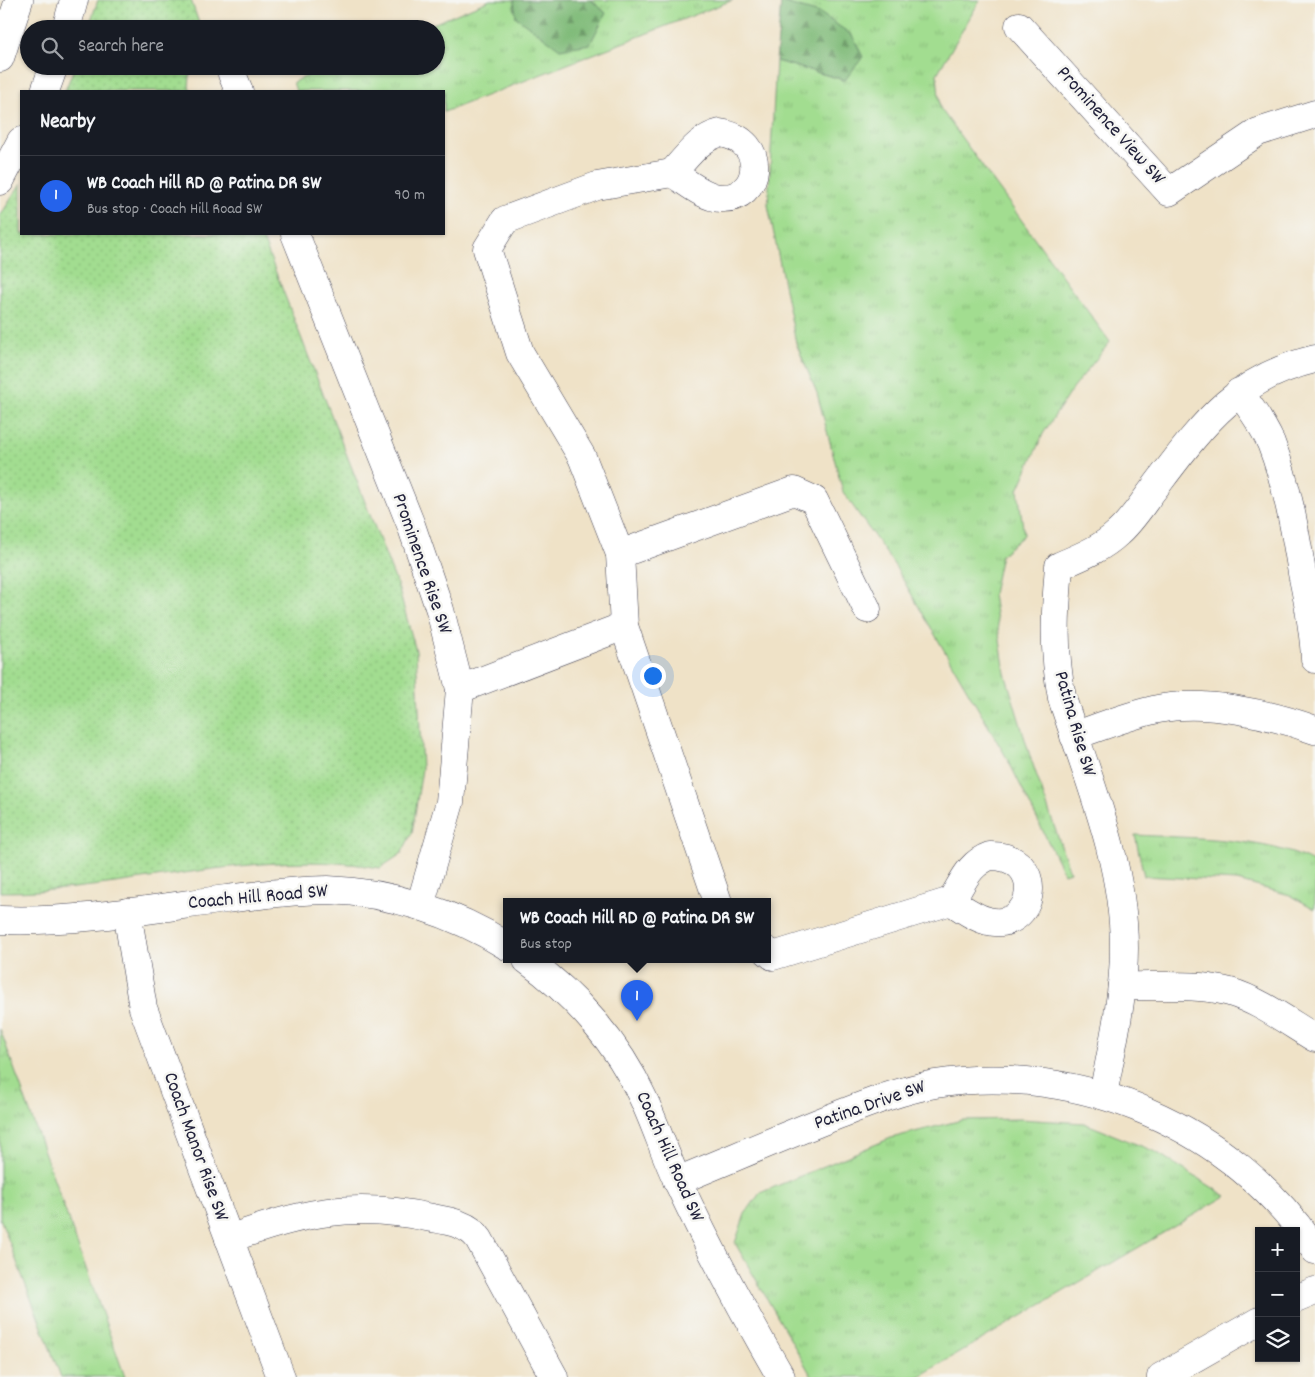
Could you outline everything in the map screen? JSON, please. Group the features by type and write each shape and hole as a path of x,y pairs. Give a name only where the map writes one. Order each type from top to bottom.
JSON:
{"street":[{"path":"0,58 19,0"},
{"path":"68,20 74,0"},
{"name":"Prominence View SW","path":"1019,26 1169,192 1258,132 1315,114"},
{"path":"45,90 51,75"},
{"path":"0,181 20,142"},
{"path":"672,173 597,186 505,220 487,249 520,353 582,457 620,554 624,626 717,898"},
{"name":"Prominence Rise SW","path":"295,235 410,525 440,610 460,689 450,802 420,906"},
{"name":"Patina Rise SW","path":"1103,1095 1122,986 1124,948 1122,911 1111,844 1062,698 1054,643 1058,566 1097,549 1119,533 1195,435 1216,412 1239,392 1267,376 1298,363 1315,359"},
{"path":"1239,392 1271,442 1280,470 1295,529 1314,638 1315,659"},
{"path":"620,554 794,491 814,500 867,609"},
{"path":"460,689 624,626"},
{"path":"1074,736 1129,716 1160,708 1202,707 1235,709 1313,721"},
{"name":"Coach Hill Road SW","path":"0,920 44,920 127,912 279,892 328,890 395,900 420,906 447,915 503,944"},
{"path":"771,954 773,956 950,901"},
{"name":"Coach Manor Rise SW","path":"127,912 144,1008 281,1377"},
{"name":"Coach Hill Road SW","path":"532,963 545,972 591,1017 612,1045 642,1096 677,1181 728,1282 780,1377"},
{"path":"1122,986 1206,988 1228,992 1251,1001 1315,1038"},
{"name":"Patina Drive SW","path":"677,1181 882,1098 933,1084 966,1080 1023,1080 1061,1084 1103,1095 1148,1111 1213,1147 1247,1172 1274,1198 1315,1250"},
{"path":"229,1239 295,1217 356,1209 406,1212 462,1226 473,1232 479,1240 554,1377"},
{"path":"1300,1297 1315,1290"},
{"path":"1161,1377 1255,1323"}],"green space":[{"path":"98,0 191,0 198,20 91,20"},
{"path":"490,0 514,0 516,17 606,13 591,0 733,0 445,112 445,90 296,90 293,82 310,75 445,75 445,20 442,20"},
{"path":"514,0 591,0 606,13 590,44 560,49 516,17"},
{"path":"781,0 980,0 937,74 940,108 1110,342 1072,389 1043,434 1018,490 1024,535 1001,555 993,594 1005,673 1030,756 1070,872 1064,874 1008,760 895,566 843,492 817,393 796,343 768,205 776,61 844,80 820,13 795,7"},
{"path":"781,2 820,13 852,35 863,57 845,80 776,61"},
{"path":"71,75 190,75 189,87 191,90 65,90"},
{"path":"20,185 20,235 261,235 398,587 416,651 422,769 412,833 401,854 380,868 332,863 237,866 95,886 0,892 0,216"},
{"path":"1135,835 1228,840 1275,848 1296,854 1315,863 1315,909 1290,895 1237,881 1144,876"},
{"path":"0,1029 125,1377 61,1377 0,1218"},
{"path":"1020,1119 1084,1123 1156,1152 1226,1196 918,1377 812,1377 735,1243 745,1214 760,1193 891,1138 962,1120"}],"place":[{"name":"WB Coach Hill RD @ Patina DR SW","path":"637,1021"}]}
